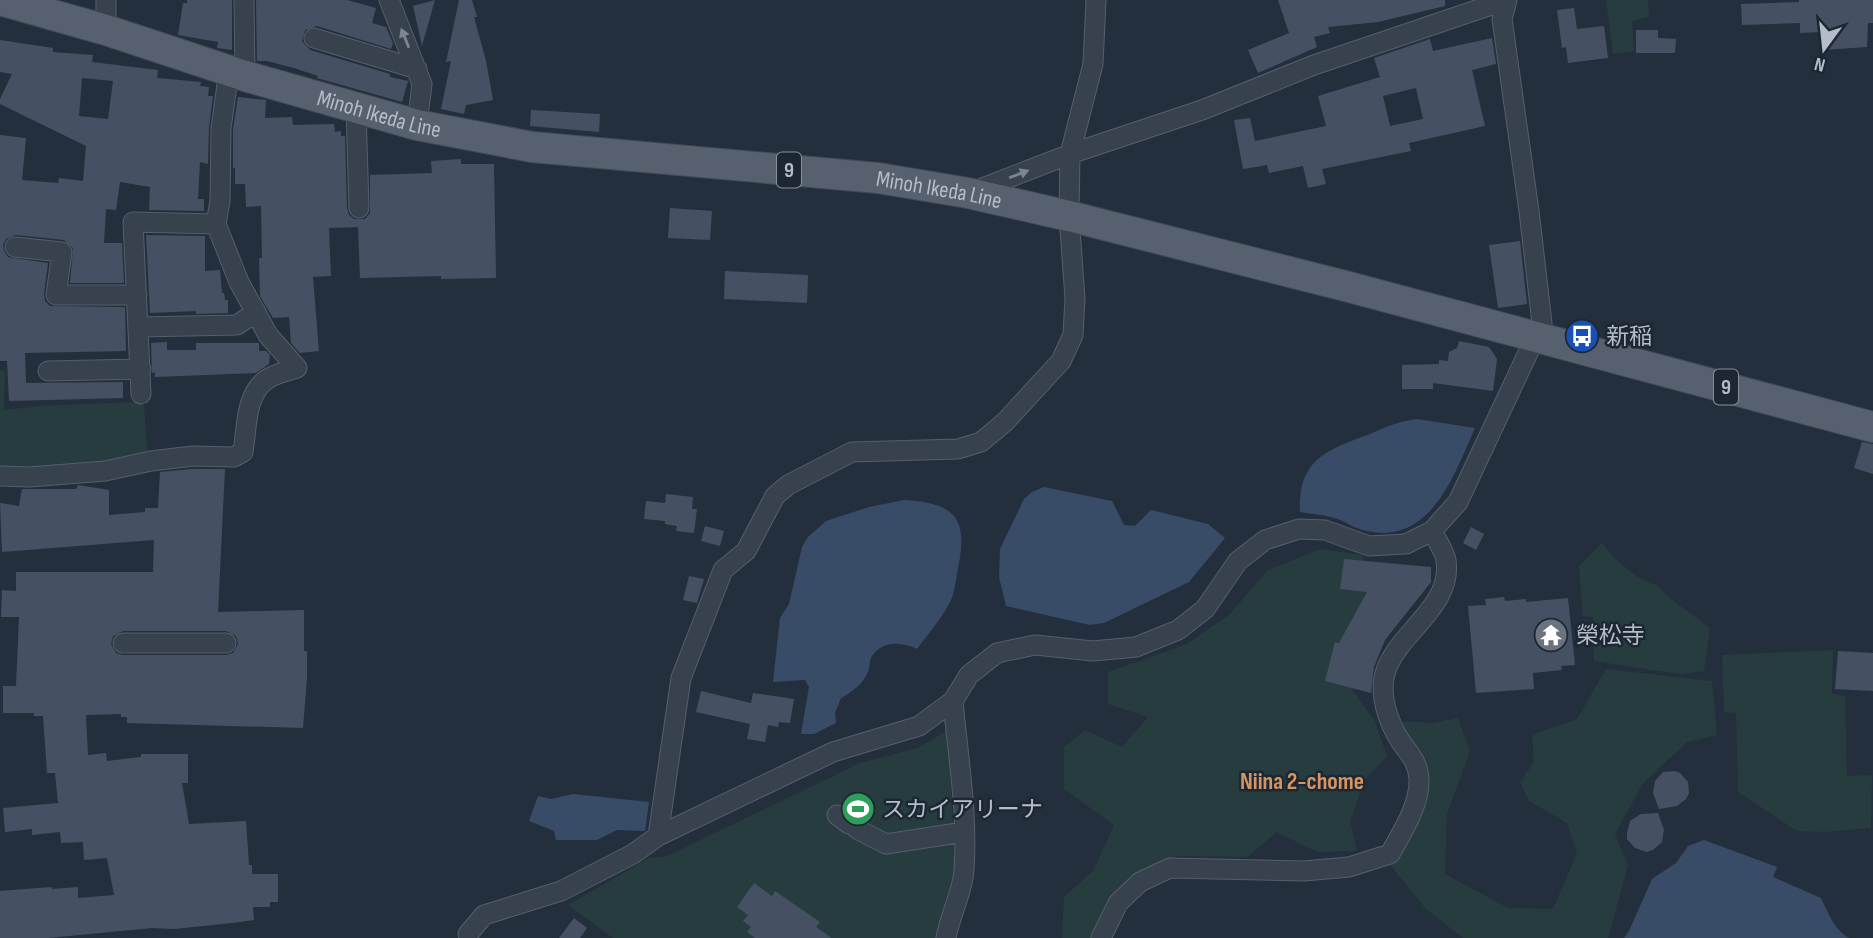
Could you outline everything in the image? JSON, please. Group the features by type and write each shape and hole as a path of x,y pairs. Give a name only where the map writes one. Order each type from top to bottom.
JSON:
{"main road":[{"name":"Minoh Ikeda Line","path":"0,0 106,30 235,73 416,125 532,147 878,178 968,193 1069,216 1536,336 1873,427"}],"street":[{"path":"106,0 106,30"},
{"path":"0,476 29,477 105,471 151,461 193,456 234,457 243,452 248,411 254,396 266,380 297,368 268,335 239,282 216,225 220,201 221,128 227,85 235,73 244,0"},
{"path":"389,0 422,84 416,125"},
{"path":"658,836 681,678 723,570 746,551 775,496 788,485 852,452 958,449 981,442 1005,422 1061,361 1073,335 1070,154 1093,64 1097,0"},
{"path":"968,193 1070,154 1202,110 1314,65 1506,0"},
{"path":"468,934 484,915 561,891 634,854 658,836 833,752 919,726 953,701 969,675 997,653 1035,645 1093,651 1136,647 1178,630 1205,609 1238,561 1265,540 1299,529 1325,530 1369,546 1406,544 1432,531 1458,502 1542,323 1502,19 1506,0"},
{"path":"314,38 417,69"},
{"path":"356,109 359,208"},
{"path":"141,394 132,222 216,225"},
{"path":"15,247 62,252 56,295 137,295"},
{"path":"139,327 237,325 256,312"},
{"path":"48,371 141,369"},
{"path":"1101,938 1118,903 1140,882 1170,868 1304,872 1349,867 1390,854 1411,814 1419,782 1417,763 1387,716 1383,693 1386,671 1401,643 1430,611 1443,587 1446,559 1432,531"},
{"path":"122,643 226,643"},
{"path":"946,938 964,873 964,832 953,701"},
{"path":"848,823 886,845 964,832"}],"green space":[{"path":"1606,0 1648,0 1649,17 1632,21 1634,51 1613,54"},
{"path":"0,370 5,371 4,410 133,402 133,394 143,394 148,458 0,471"},
{"path":"1602,543 1616,560 1638,577 1658,586 1710,628 1704,671 1679,674 1594,661 1593,617 1583,616 1579,566"},
{"path":"1320,549 1362,555 1374,583 1341,674 1375,722 1387,756 1365,780 1350,821 1357,851 1317,852 1277,832 1247,857 1176,856 1127,882 1094,938 1062,938 1064,897 1093,871 1114,825 1064,789 1064,747 1085,730 1122,747 1148,717 1108,704 1108,672 1187,644 1229,615 1268,570"},
{"path":"1833,650 1832,694 1845,696 1847,776 1872,775 1871,828 1825,832 1797,831 1738,792 1736,713 1724,712 1722,655"},
{"path":"1606,669 1712,681 1717,735 1687,742 1642,785 1615,834 1628,865 1608,938 1463,938 1426,909 1391,866 1416,816 1403,721 1432,723 1458,718 1470,751 1447,814 1445,874 1508,908 1553,909 1577,853 1567,823 1529,801 1520,782 1534,762 1532,735 1577,719"},
{"name":"スカイアリーナ","path":"948,730 955,870 937,938 613,938 568,905 649,858 667,856 860,763 918,748"}],"water":[{"path":"1417,419 1475,428 1448,486 1422,518 1406,528 1386,533 1363,530 1341,520 1300,512 1304,480 1318,459 1341,445"},
{"path":"1044,487 1112,501 1124,525 1135,526 1151,510 1208,524 1225,538 1189,582 1104,623 1090,625 1006,606 999,577 1000,549 1024,499"},
{"path":"904,500 946,509 959,525 961,551 951,600 917,649 893,644 876,651 863,680 841,698 835,713 836,723 814,734 801,734 809,687 805,680 773,682 780,618 789,604 802,547 808,537 826,521 869,507"},
{"path":"573,794 649,802 645,831 617,830 597,840 556,840 554,831 529,821 538,796 551,799"},
{"path":"1704,840 1777,867 1773,877 1821,898 1835,926 1849,938 1624,938 1652,879 1676,863 1688,846"}],"building":[{"path":"187,0 232,0 232,50 217,48 218,42 178,35 183,3 187,3"},
{"path":"256,0 347,0 376,8 372,23 386,27 393,43 391,49 317,26 305,30 302,41 310,50 408,81 402,102 317,78 318,76 294,68 257,61"},
{"path":"435,0 422,46 413,6"},
{"path":"459,0 472,0 493,100 466,105 464,114 441,109 451,61 446,62"},
{"path":"1278,0 1445,0 1445,6 1378,22 1328,27 1330,33 1314,37 1317,47 1258,73 1248,50 1289,33"},
{"path":"1799,0 1873,0 1873,23 1868,23 1867,47 1822,50 1821,32 1800,33 1800,23 1742,25 1741,4"},
{"path":"1574,8 1577,29 1604,26 1608,58 1568,63 1566,47 1562,48 1557,10"},
{"path":"1636,30 1658,30 1658,38 1676,39 1675,53 1636,53"},
{"path":"1492,38 1496,64 1472,70 1485,126 1409,143 1411,151 1322,169 1326,184 1308,188 1303,166 1269,173 1267,165 1243,169 1234,120 1250,118 1255,141 1326,126 1318,96 1380,77 1374,58 1430,39 1433,51","holes":["1416,88 1423,119 1390,126 1383,96"]},
{"path":"0,40 53,48 53,52 93,55 92,62 158,70 157,78 201,82 200,86 209,87 208,96 213,96 208,164 200,162 198,199 204,199 204,211 149,210 150,187 120,182 116,210 106,209 104,243 122,243 124,283 70,283 73,248 64,240 16,235 6,239 3,245 8,257 48,263 44,294 45,301 50,306 125,307 126,351 25,353 26,383 123,382 123,398 9,401 7,361 0,361 0,135 26,138 22,180 58,183 59,178 83,181 86,146 0,104 12,74 0,72","holes":["82,78 113,81 108,119 79,116"]},
{"path":"238,97 266,100 265,118 292,117 293,125 334,124 335,132 341,131 341,136 345,136 347,208 354,219 365,219 370,213 370,175 432,173 431,161 461,159 461,164 494,164 496,278 360,278 358,227 329,228 331,276 313,277 319,351 300,353 291,343 289,317 273,318 260,296 261,206 246,207 245,184 235,184 233,168 233,129"},
{"path":"531,110 600,114 599,132 530,126"},
{"path":"670,208 712,211 710,240 668,238"},
{"path":"146,235 205,236 205,271 220,270 222,293 225,300 228,300 228,313 150,313"},
{"path":"1520,241 1527,304 1498,308 1489,245"},
{"path":"725,271 808,275 807,303 724,299"},
{"path":"1459,341 1489,347 1497,359 1493,391 1433,383 1433,389 1402,389 1402,365 1439,364 1439,360 1448,361 1449,352 1457,348"},
{"path":"167,342 167,350 196,350 196,343 259,343 259,351 266,351 270,355 269,364 256,373 155,377 155,372 152,373 151,343"},
{"path":"1862,442 1873,444 1873,474 1854,468"},
{"path":"225,469 218,612 304,610 307,678 303,728 127,723 127,717 121,717 121,714 86,715 88,755 106,753 107,761 141,757 141,754 188,754 188,783 182,783 189,824 246,821 252,874 278,874 278,902 270,902 270,907 253,907 254,920 232,923 48,938 0,938 0,891 78,887 78,898 114,895 107,858 84,860 83,842 61,843 60,832 32,835 32,829 5,832 3,808 58,803 55,773 47,773 43,716 34,716 34,713 3,713 3,686 16,686 19,617 1,617 2,590 16,591 16,572 153,572 154,540 2,552 0,503 19,506 22,489 76,489 78,485 109,490 109,515 145,512 145,508 158,508 160,472","holes":["123,631 226,631 236,636 238,644 233,653 226,655 123,655 116,653 111,644 113,636"]},
{"path":"666,494 693,497 692,509 697,509 694,533 676,531 677,526 665,524 665,521 644,519 646,501 665,503"},
{"path":"705,526 724,531 720,546 701,541"},
{"path":"1471,527 1484,534 1476,550 1463,543"},
{"path":"1344,559 1431,567 1431,582 1385,640 1374,667 1371,693 1325,681 1335,642 1339,643 1367,592 1340,589"},
{"path":"689,576 704,579 697,603 683,600"},
{"path":"1504,597 1505,601 1526,599 1526,602 1568,598 1575,665 1561,666 1562,670 1533,673 1534,689 1476,693 1468,606 1486,605 1485,599"},
{"path":"1838,651 1873,653 1873,691 1835,689"},
{"path":"701,691 751,703 753,693 794,699 790,723 779,722 778,727 768,725 765,742 747,739 750,724 696,712"},
{"path":"1675,771 1688,782 1689,793 1677,806 1659,809 1653,793 1655,781 1663,772"},
{"path":"1658,813 1664,830 1662,842 1647,852 1635,848 1627,839 1630,821 1641,814"},
{"path":"754,883 772,896 775,891 820,922 816,927 832,938 755,938 747,932 751,927 743,921 748,915 737,907"},
{"path":"574,918 587,928 580,938 559,938"}],"place":[{"name":"新稲","path":"1582,336"},
{"name":"榮松寺","path":"1551,635"},
{"name":"スカイアリーナ","path":"858,809"}],"district":[{"name":"Niina 2-chome","path":"1302,781"}]}
